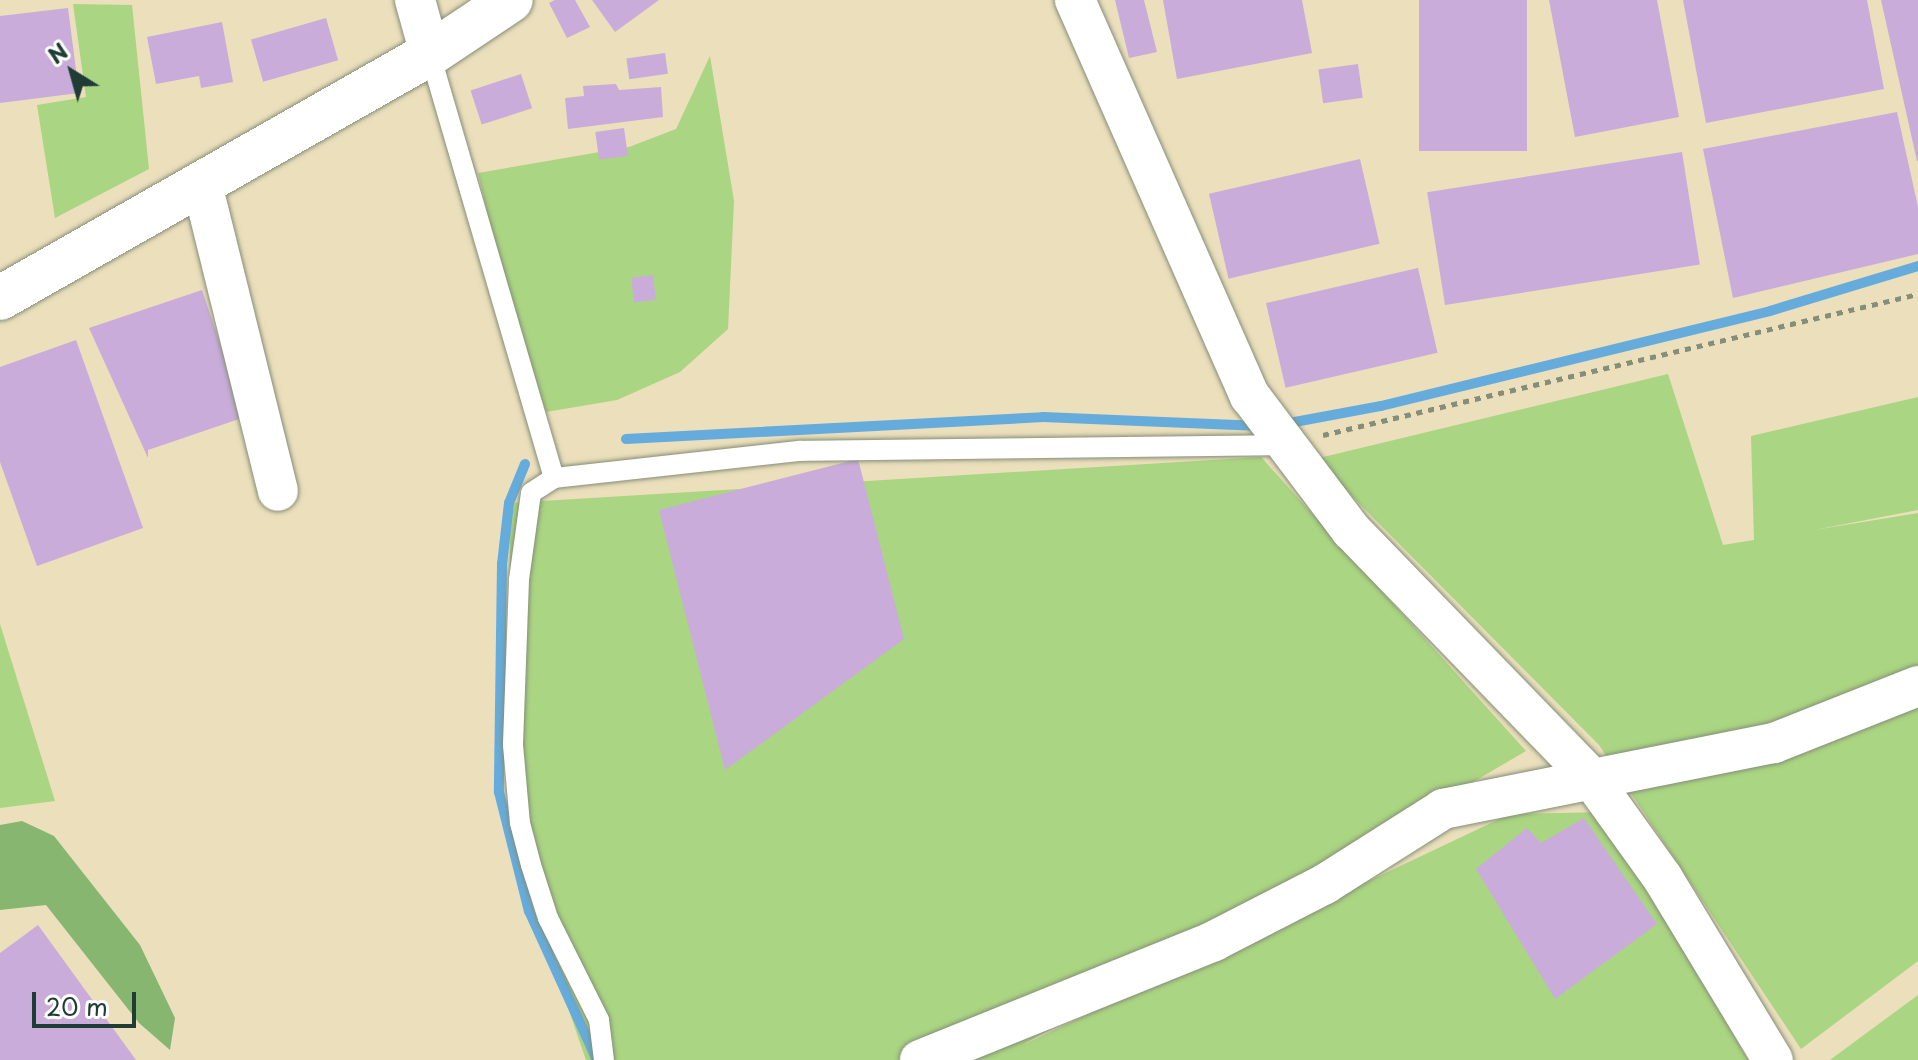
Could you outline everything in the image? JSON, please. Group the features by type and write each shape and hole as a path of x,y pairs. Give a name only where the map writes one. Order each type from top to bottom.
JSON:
{"street":[{"path":"415,0 430,54"},
{"path":"0,298 430,54 511,0"},
{"path":"1075,0 1250,396 1280,440 1351,530 1591,778 1662,877 1773,1060"},
{"path":"202,184 278,491"},
{"path":"920,1060 1214,941 1325,884 1443,809 1774,743 1918,686"}],"lane":[{"path":"430,54 554,478"},
{"path":"604,1060 599,1020 548,918 520,823 513,745 519,580 531,493 554,478 800,451 1280,440"}],"path":[{"path":"1280,440 1918,294"}],"green space":[{"path":"73,4 132,5 149,169 55,218 37,105 86,97"},
{"path":"710,56 734,201 728,329 680,372 617,400 546,412 498,258 478,173 629,147 676,129"},
{"path":"1668,374 1723,545 1754,540 1751,436 1918,397 1918,510 1814,530 1918,513 1918,961 1801,1049 1599,745 1315,459"},
{"path":"1261,457 1526,751 1023,1045 1510,814 1607,812 1748,1060 586,1060 515,854 509,503"},
{"path":"0,624 55,801 0,808"},
{"path":"22,821 54,836 140,945 175,1018 170,1050 139,1023 46,905 0,910 0,825"},
{"path":"1918,995 1918,1060 1830,1060"}],"building":[{"path":"575,0 590,27 567,38 549,3"},
{"path":"592,0 659,0 615,32"},
{"path":"1115,0 1144,0 1157,52 1129,58"},
{"path":"1163,0 1302,0 1312,53 1177,79"},
{"path":"1419,0 1527,0 1527,151 1419,151"},
{"path":"1549,0 1657,0 1679,117 1575,137"},
{"path":"1683,0 1867,0 1884,89 1706,123"},
{"path":"1881,0 1918,0 1918,161 1917,161"},
{"path":"68,8 79,93 0,103 0,16"},
{"path":"326,18 338,60 263,82 251,39"},
{"path":"222,22 233,82 201,88 199,76 156,84 147,37"},
{"path":"665,53 668,74 629,79 626,58"},
{"path":"1358,64 1363,98 1323,103 1318,70"},
{"path":"521,74 532,108 482,125 471,90"},
{"path":"616,84 619,90 661,87 663,117 568,129 565,98 584,96 583,86"},
{"path":"1897,112 1918,207 1918,254 1733,298 1703,149"},
{"path":"624,128 628,156 599,160 595,132"},
{"path":"1682,152 1700,265 1445,305 1427,192"},
{"path":"1360,159 1380,244 1229,279 1209,194"},
{"path":"1418,268 1438,353 1286,388 1266,303"},
{"path":"653,275 656,300 634,302 631,278"},
{"path":"202,290 245,417 148,450 148,458 89,328"},
{"path":"76,340 143,528 37,566 0,462 0,367"},
{"path":"858,459 904,639 725,770 659,510"},
{"path":"1584,818 1657,924 1555,999 1476,869 1527,828 1541,843"},
{"path":"38,925 136,1060 0,1060 0,953"}],"waterway":[{"path":"1284,424 1381,406 1770,311 1918,266"},
{"path":"626,439 1043,417 1260,426"},
{"path":"525,464 509,503 502,564 499,792 529,911 597,1060"}]}
